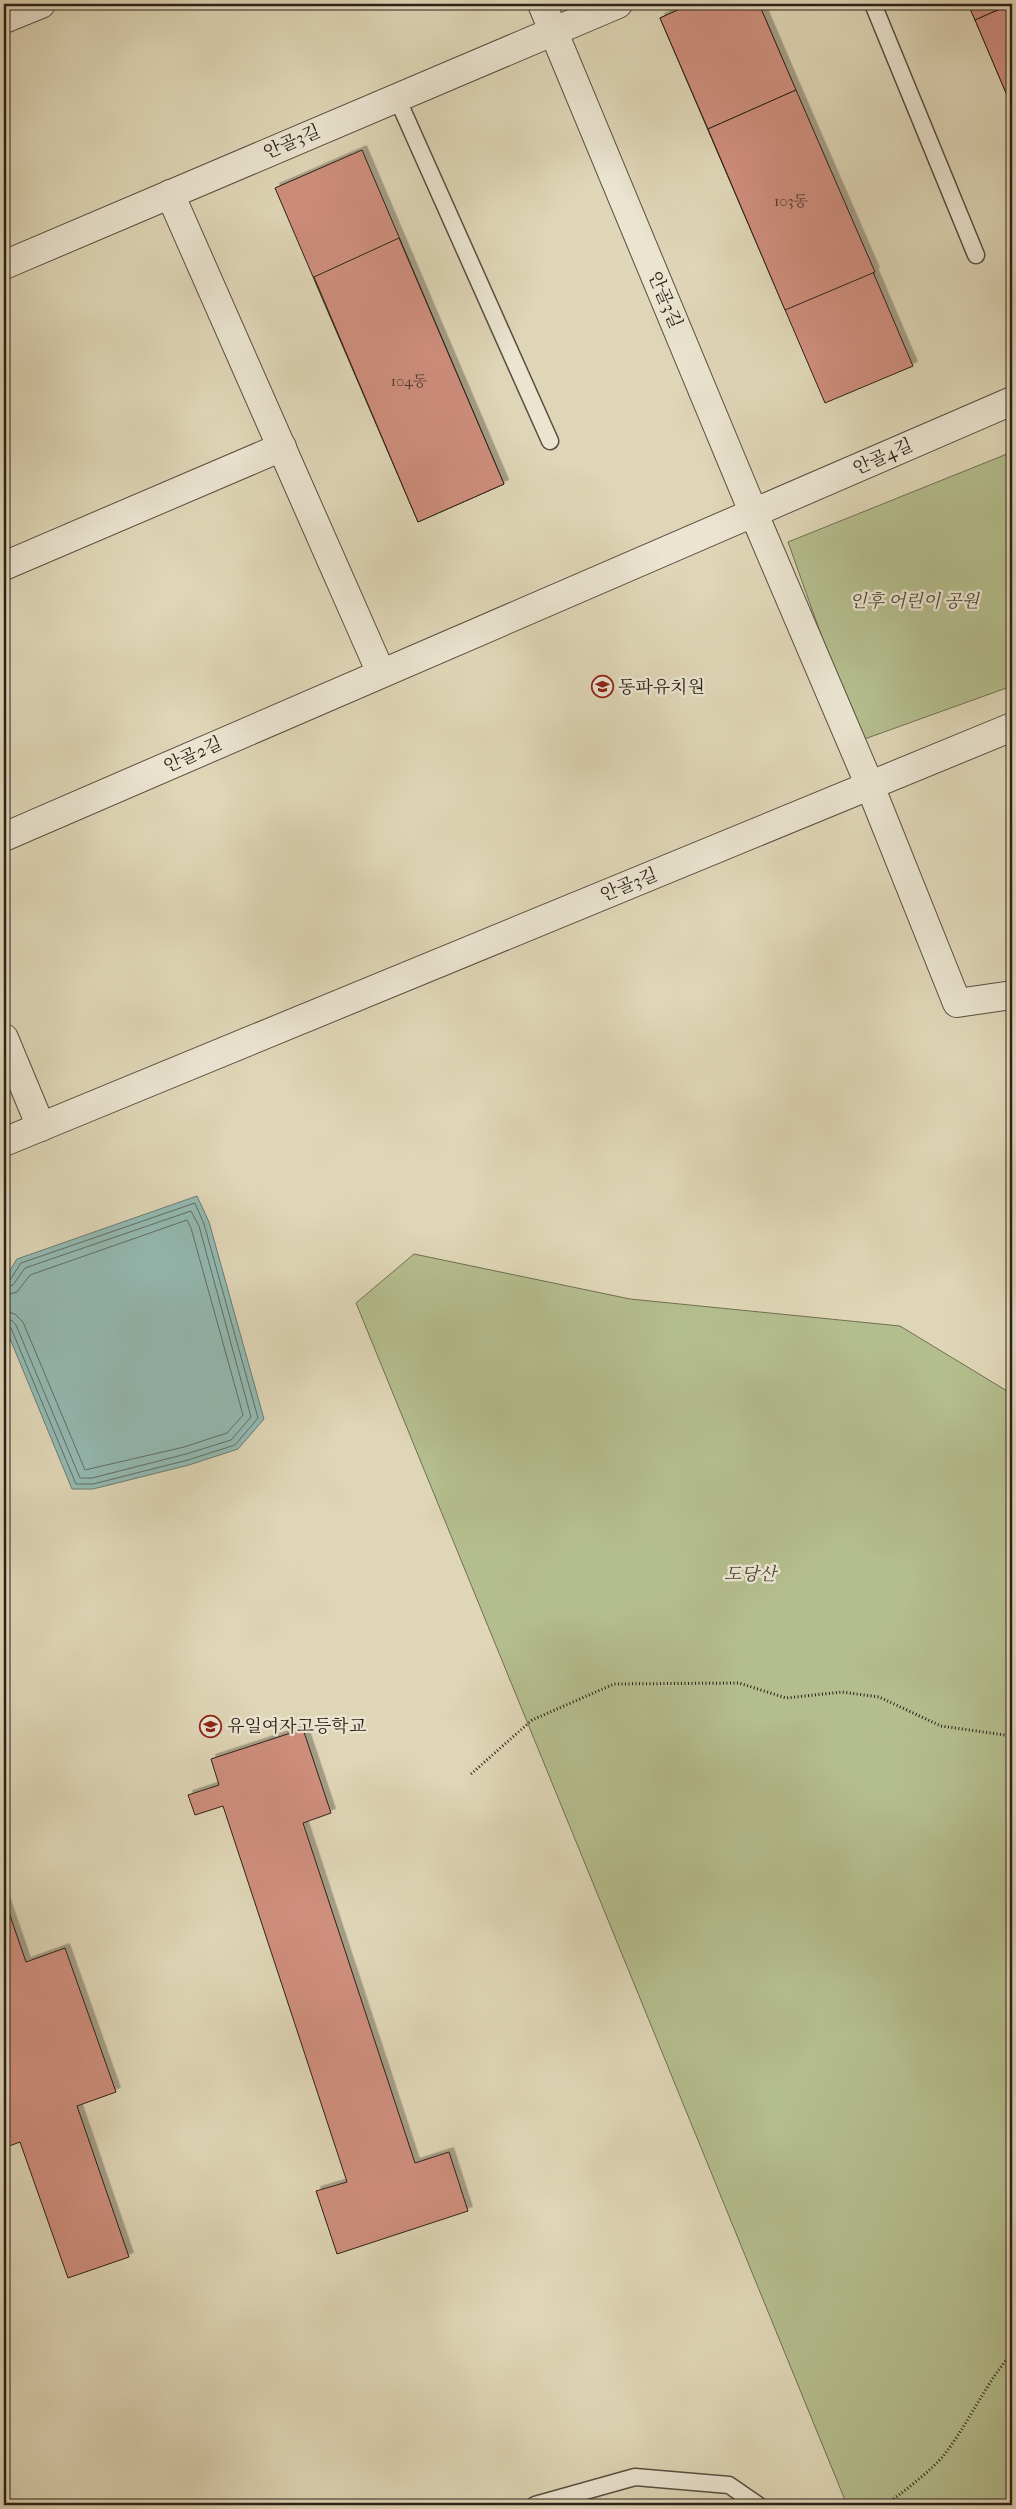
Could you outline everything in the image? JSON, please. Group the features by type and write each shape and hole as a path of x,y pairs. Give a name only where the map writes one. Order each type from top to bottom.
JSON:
{"street":[{"path":"4,19 41,4"},
{"name":"안골3길","path":"542,4 754,514 870,786 957,1003 1012,995"},
{"name":"안골3길","path":"4,265 618,4"},
{"path":"170,194 382,673 754,514"},
{"name":"안골4길","path":"754,514 1012,401"},
{"path":"4,566 282,447"},
{"name":"안골2길","path":"4,837 382,673"},
{"name":"안골3길","path":"41,1126 1012,727"},
{"path":"4,1038 41,1126 4,1142"}],"lane":[{"path":"874,4 976,255"},
{"path":"397,98 550,441"},
{"path":"535,2505 635,2477 729,2485 758,2505"}],"path":[{"path":"470,1774 532,1720 614,1684 739,1683 786,1698 842,1692 878,1697 941,1726 1012,1736"},
{"path":"885,2505 942,2457 968,2420 994,2374 1012,2353"}],"green space":[{"name":"인후 어린이 공원","path":"1012,452 1012,686 859,741 788,542"},
{"name":"도당산","path":"414,1254 630,1299 900,1326 1012,1394 1012,2505 847,2505 356,1303"}],"water":[{"path":"197,1196 209,1222 264,1419 238,1449 189,1465 93,1489 72,1489 4,1324 4,1280 17,1259"}],"building":[{"path":"691,4 759,4 913,366 825,403 660,18"},
{"path":"691,4 759,4 796,90 708,129 660,18"},
{"path":"968,4 1012,4 1012,107 975,20"},
{"path":"968,4 1011,4 975,20"},
{"path":"1012,4 1012,107 975,20"},
{"path":"796,90 875,272 785,310 708,129"},
{"path":"362,150 504,484 418,522 275,188"},
{"path":"399,238 504,484 418,522 314,277"},
{"path":"303,1729 331,1813 303,1823 415,2163 449,2152 468,2211 337,2254 316,2191 347,2182 223,1806 195,1815 188,1795 219,1785 211,1759"},
{"path":"4,1898 26,1962 65,1948 116,2092 77,2106 129,2257 68,2278 20,2142 4,2148"}],"place":[{"name":"동파유치원","path":"602,687"},
{"name":"유일여자고등학교","path":"211,1726"}]}
